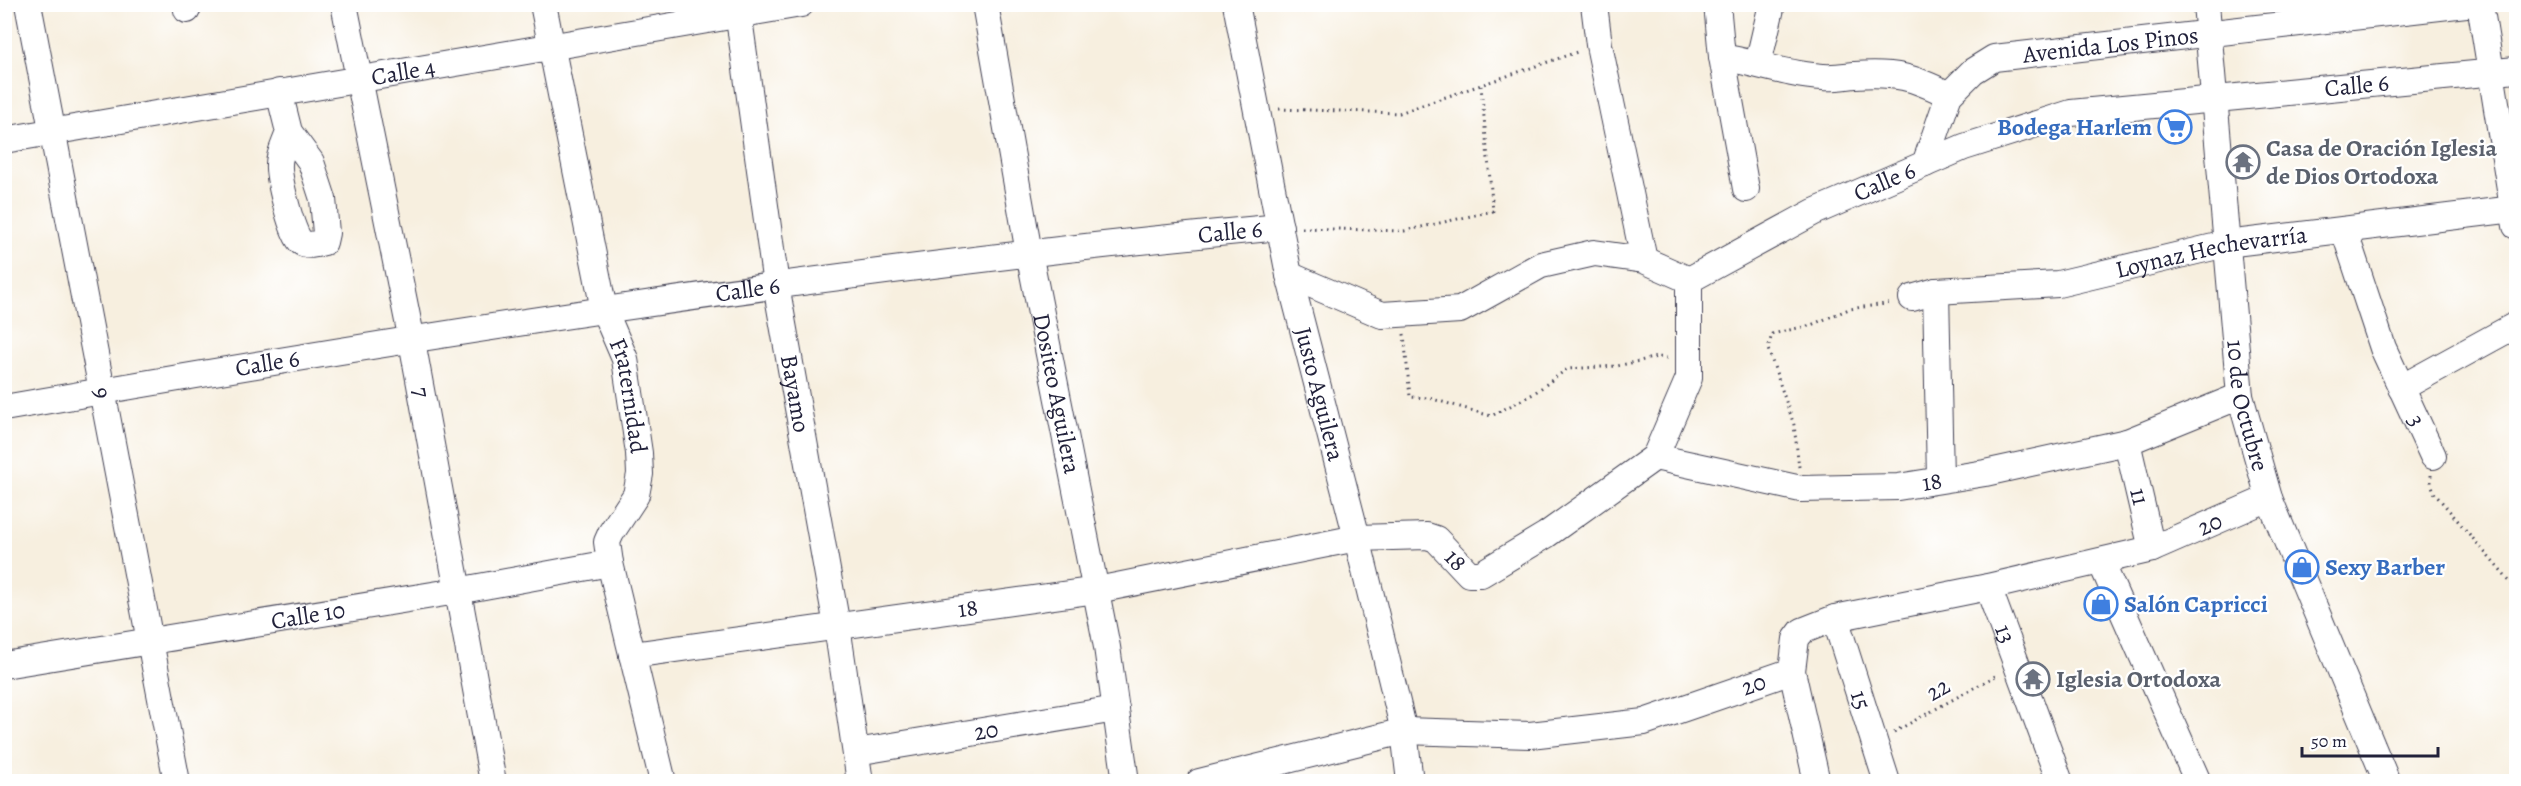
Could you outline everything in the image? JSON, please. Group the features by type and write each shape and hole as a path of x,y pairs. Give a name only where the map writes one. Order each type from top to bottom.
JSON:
{"street":[{"name":"9","path":"28,4 177,782"},
{"name":"7","path":"344,4 412,341 493,782"},
{"name":"Fraternidad","path":"543,4 604,310 625,359 640,474 636,495 610,532 607,542 610,563 663,782"},
{"name":"Calle 4","path":"4,140 550,46 738,10 801,4"},
{"name":"Dositeo Aguilera","path":"985,4 1029,253 1096,590 1126,782"},
{"name":"Justo Aguilera","path":"1236,4 1289,274 1404,731 1410,782"},
{"path":"1594,4 1599,45 1644,260"},
{"path":"1717,4 1722,57 1746,189"},
{"path":"1758,64 1772,4"},
{"name":"10 de Octubre","path":"2206,4 2216,98 2240,396 2269,498 2387,782"},
{"name":"Avenida Los Pinos","path":"1925,164 1949,95 1973,71 1994,58 2466,4"},
{"path":"2480,4 2515,218"},
{"name":"Bayamo","path":"738,10 776,285 837,626 860,782"},
{"path":"1722,57 1758,64 1786,73 1825,78 1885,74 1914,78 1949,95"},
{"name":"Calle 6","path":"1689,280 1814,212 1964,147 2071,113 2517,70"},
{"path":"279,92 289,132"},
{"name":"Loynaz Hechevarría","path":"1924,294 2058,284 2226,244 2344,230 2515,218"},
{"name":"Calle 6","path":"4,408 604,310 776,285 1029,253 1280,227"},
{"name":"3","path":"2344,230 2383,348 2433,456"},
{"path":"1289,274 1382,315 1461,310 1541,265 1594,254 1644,260 1689,280 1689,378 1655,458"},
{"path":"1924,294 1940,479"},
{"path":"2400,388 2517,325"},
{"name":"18","path":"632,655 1096,590 1357,538 1427,536 1436,538 1469,574 1481,573 1546,535 1655,458 1802,489 1898,487 1985,473 2127,442 2240,396"},
{"name":"11","path":"2127,442 2152,549"},
{"name":"20","path":"1199,782 1404,731 1530,735 1644,722 1792,671 1796,639 1802,631 1835,618 1988,587 2152,549 2269,498"},
{"path":"2101,562 2198,782"},
{"name":"Calle 10","path":"4,665 457,591 610,563"},
{"name":"13","path":"1988,587 2018,663 2060,782"},
{"name":"15","path":"1835,618 1887,782"},
{"path":"1792,671 1817,782"},
{"name":"20","path":"855,752 1116,709"}],"path":[{"path":"1256,108 1399,113 1599,45"},
{"name":"Calle 6","path":"1280,227 1404,231 1493,211 1481,86"},
{"path":"1802,489 1794,425 1768,349 1772,334 1810,325 1849,309 1883,305 1924,294"},
{"path":"1402,314 1410,397 1429,398 1491,416 1533,394 1567,369 1617,366 1657,357 1689,360"},
{"name":"3","path":"2433,456 2431,483 2434,494 2517,589"},
{"name":"22","path":"1874,744 2018,663"}],"place":[{"name":"Bodega Harlem","path":"2175,127"},
{"name":"Casa de Oración Iglesia de Dios Ortodoxa","path":"2243,162"},
{"name":"Sexy Barber","path":"2302,567"},
{"name":"Salón Capricci","path":"2101,604"},
{"name":"Iglesia Ortodoxa","path":"2033,679"}]}
